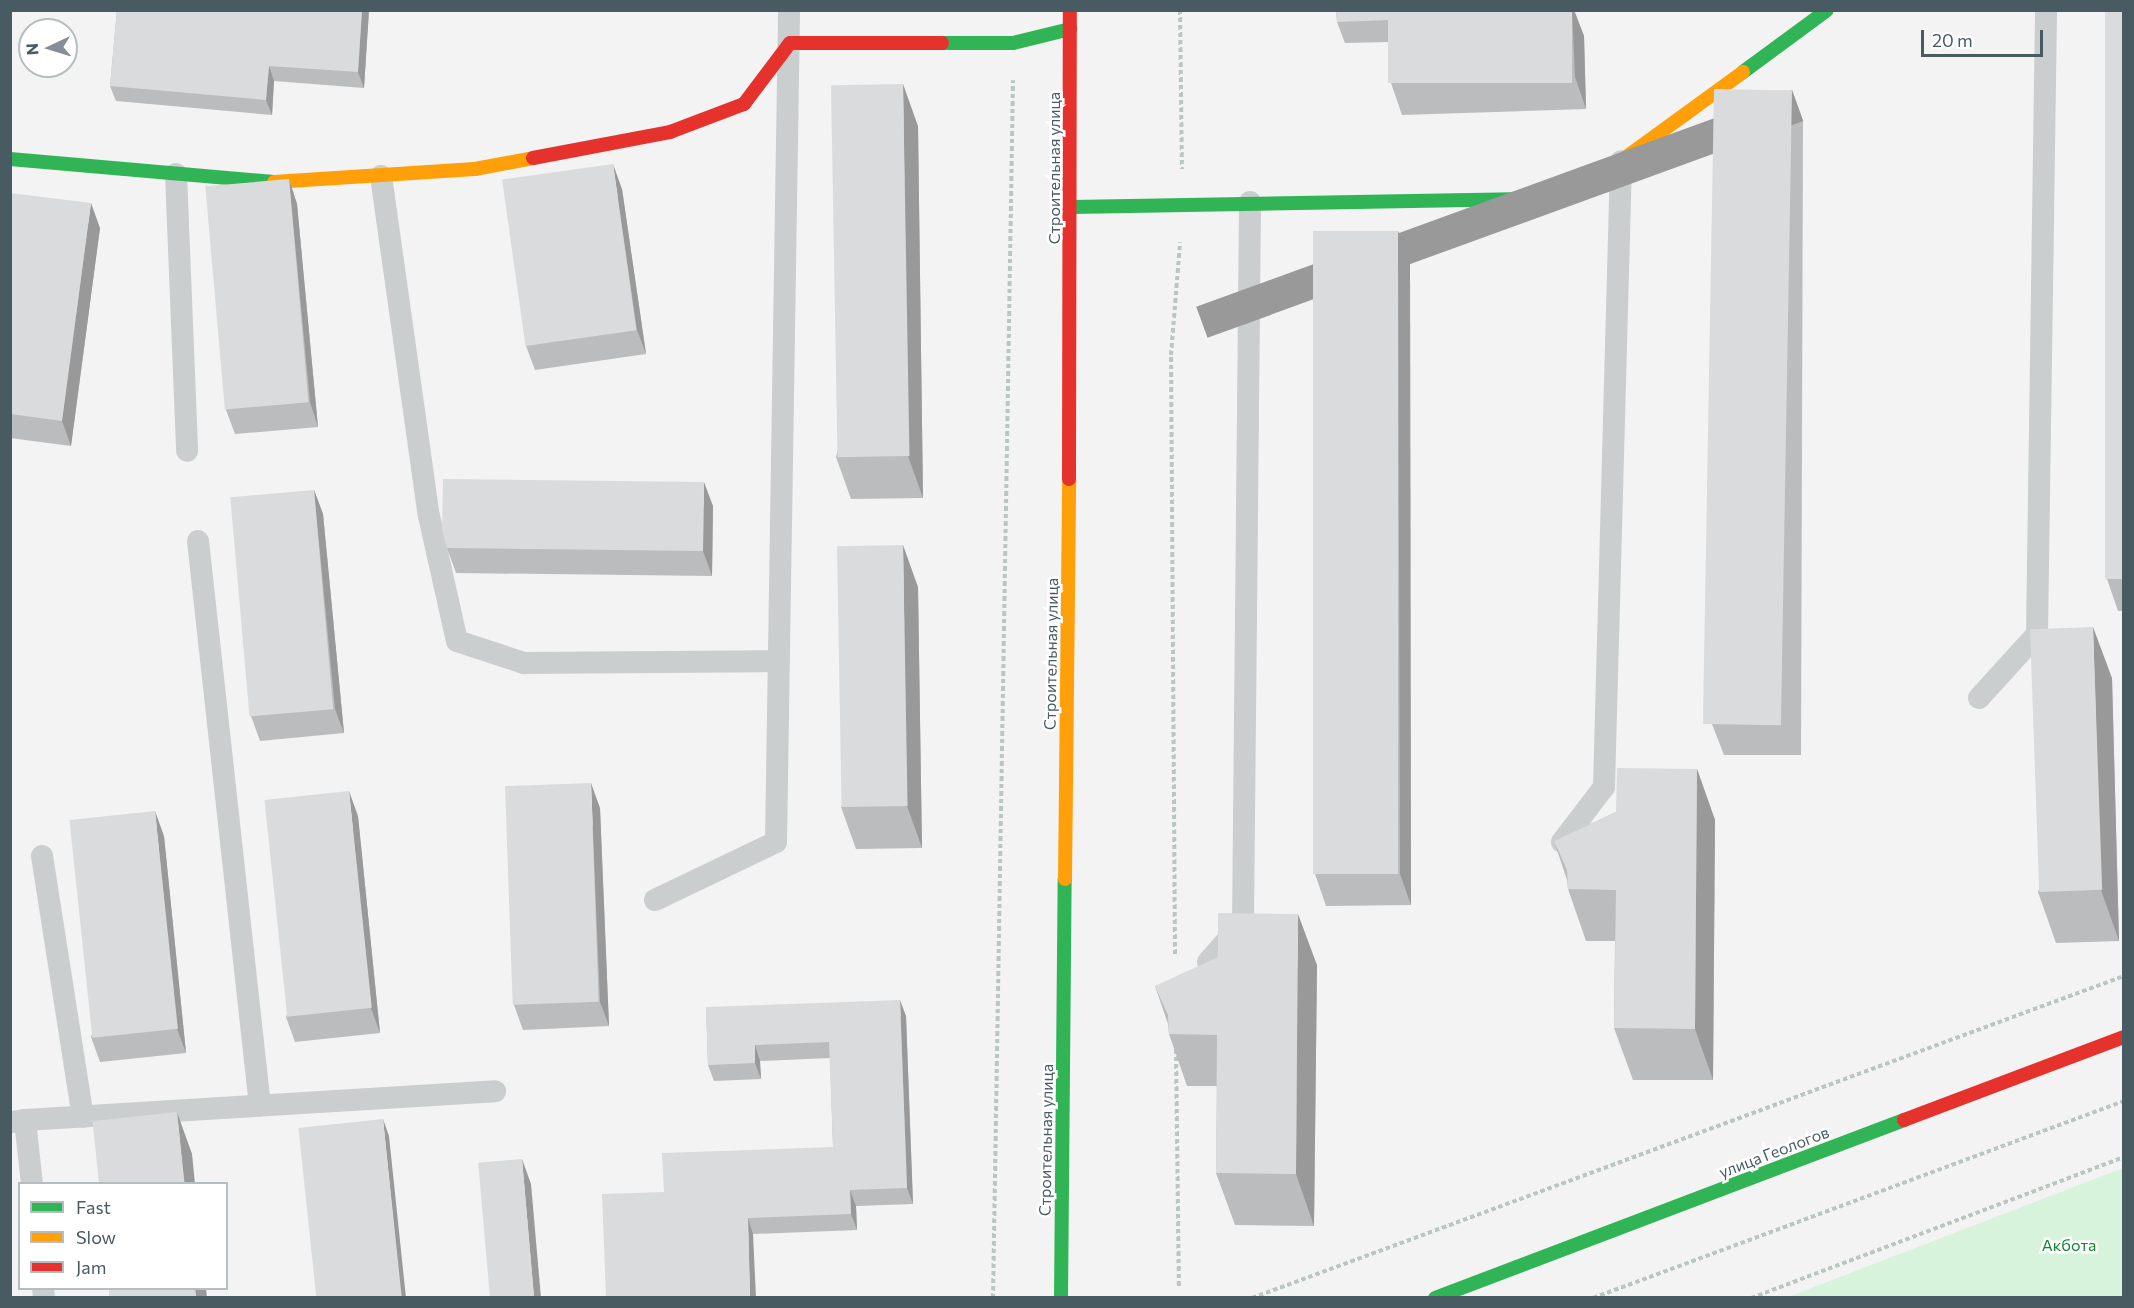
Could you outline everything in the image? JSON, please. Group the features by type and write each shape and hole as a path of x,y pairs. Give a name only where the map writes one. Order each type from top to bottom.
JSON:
{"street":[{"name":"Строительная улица","path":"1061,1298 1072,207 1070,10"},
{"path":"1072,207 1250,202 1556,199 1621,162 1827,10"},
{"path":"10,159 268,182 475,170 670,132 744,104 790,43 1013,43 1070,29"},
{"name":"улица Геологов","path":"1436,1298 2124,1037"}],"lane":[{"path":"654,900 776,843 789,10"},
{"path":"1979,698 2037,634 2046,10"},
{"path":"1562,842 1604,787 1621,162"},
{"path":"176,174 188,451"},
{"path":"381,176 429,516 457,641 524,663 779,661"},
{"path":"1208,962 1243,922 1250,202"},
{"path":"198,541 260,1106"},
{"path":"42,856 83,1117"},
{"path":"32,1182 18,1121 495,1091"}],"path":[{"path":"1175,958 1171,355 1183,204 1180,10"},
{"path":"993,1298 1013,43"},
{"path":"1252,1298 2124,976"},
{"path":"1176,1041 1179,1289"},
{"path":"1593,1298 2124,1101"},
{"path":"1751,1298 2124,1157"}],"green space":[{"name":"Акбота","path":"2123,1168 2123,1297 1788,1297"}],"building":[{"path":"117,10 362,10 358,72 269,66 266,100 110,86"},
{"path":"1336,10 1388,10 1389,20 1337,22"},
{"path":"1388,10 1572,10 1572,83 1388,83"},
{"path":"2105,10 2124,10 2124,579 2105,579"},
{"path":"903,84 909,456 838,457 831,85"},
{"path":"1714,89 1792,90 1781,725 1703,724"},
{"path":"613,164 636,330 525,346 502,180"},
{"path":"289,179 309,402 225,409 205,186"},
{"path":"10,193 91,203 62,421 10,414"},
{"path":"1313,231 1398,231 1398,874 1313,874"},
{"path":"443,479 704,482 703,551 447,548 442,530"},
{"path":"314,490 333,709 249,716 230,497"},
{"path":"903,545 908,806 842,807 837,546"},
{"path":"2093,627 2102,890 2039,892 2030,629"},
{"path":"1617,768 1697,769 1695,1029 1614,1028 1616,890 1568,889 1567,870 1554,841 1616,812"},
{"path":"591,783 599,1002 513,1005 505,786"},
{"path":"349,791 372,1008 287,1017 264,800"},
{"path":"155,811 178,1029 92,1038 69,820"},
{"path":"1218,913 1298,914 1296,1174 1216,1173 1217,1035 1169,1034 1168,1015 1155,986 1218,957"},
{"path":"900,1000 907,1188 850,1190 851,1214 748,1218 750,1298 606,1298 602,1194 664,1192 662,1153 833,1147 829,1042 755,1045 755,1063 708,1065 706,1007"},
{"path":"177,1112 184,1182 99,1182 92,1121"},
{"path":"383,1119 402,1298 316,1298 298,1128"},
{"path":"522,1159 534,1298 490,1298 478,1163"},
{"path":"109,1290 195,1290 195,1298 109,1298"}],"traffic: fast":[{"path":"1743,72 1827,10"},
{"path":"942,43 1013,43 1070,29"},
{"path":"10,159 274,182"},
{"path":"1072,207 1531,199"},
{"path":"1061,1298 1065,879"},
{"path":"1435,1298 1904,1120"}],"traffic: slow":[{"path":"1531,199 1556,199 1621,161 1743,72"},
{"path":"274,182 475,169 533,158"},
{"path":"1065,879 1069,479"}],"traffic: jam":[{"path":"1069,479 1070,10"},
{"path":"533,158 670,132 744,104 790,43 942,43"},
{"path":"1904,1120 2124,1037"}]}
